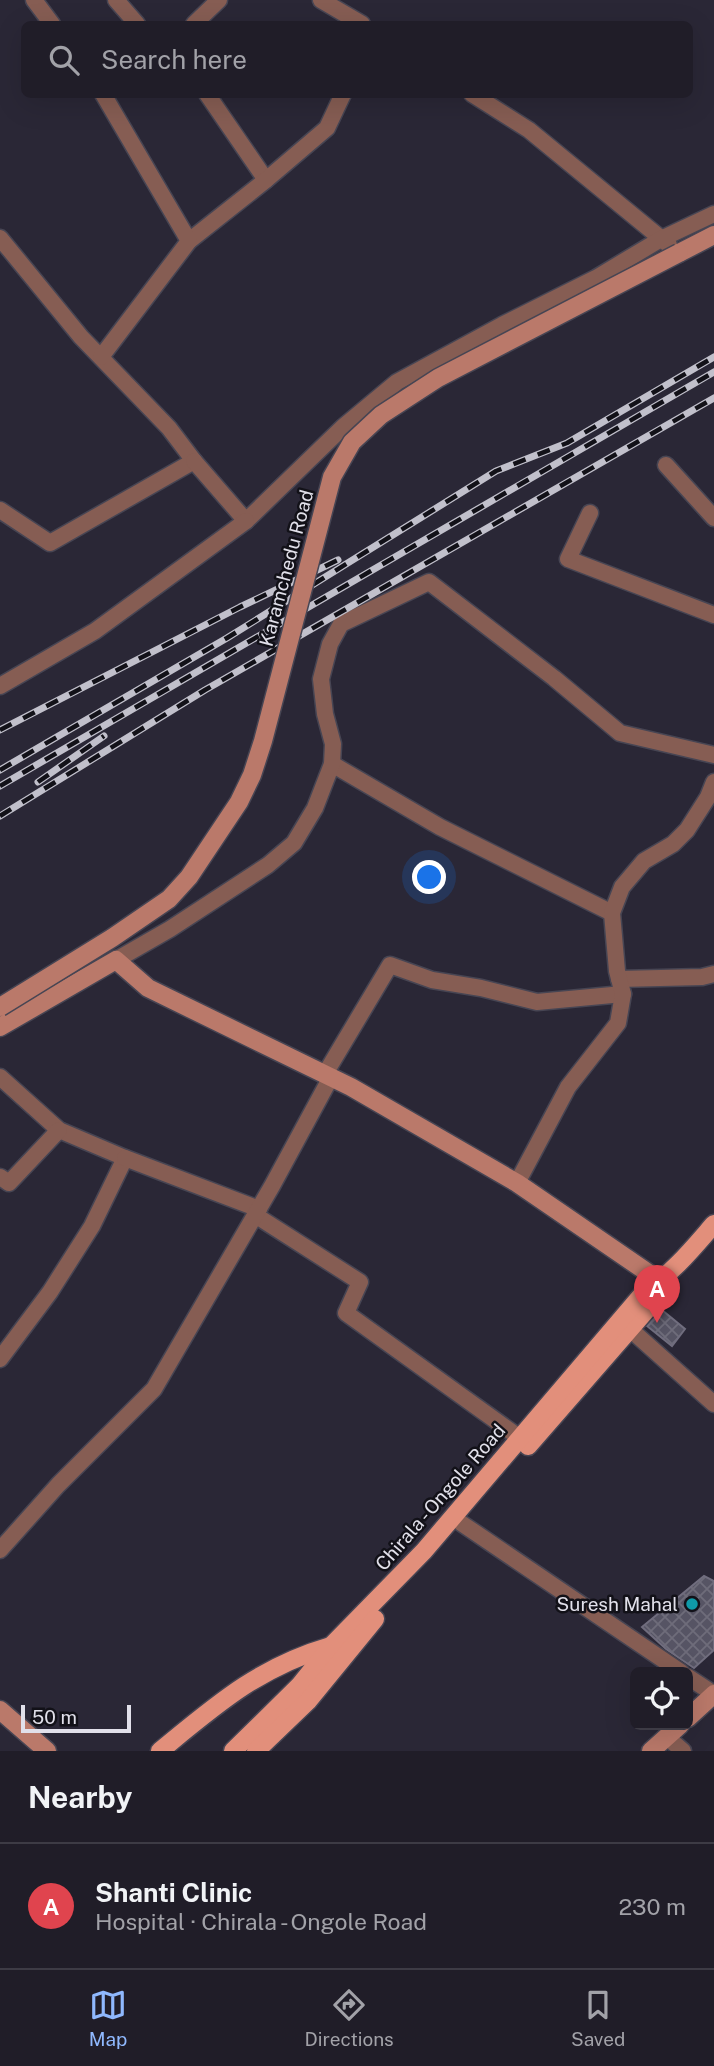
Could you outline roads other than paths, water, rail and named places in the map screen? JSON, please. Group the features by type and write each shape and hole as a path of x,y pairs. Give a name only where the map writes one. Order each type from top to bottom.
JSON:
{"main road":[{"name":"Chirala - Ongole Road","path":"160,1751 225,1698 258,1676 298,1656 331,1646 424,1551 646,1290 660,1281 714,1224"},
{"path":"256,1751 308,1701 370,1624 630,1329 656,1298 660,1281"},
{"path":"233,1751 299,1686 331,1646"}],"street":[{"path":"34,0 50,21"},
{"path":"116,0 134,21"},
{"path":"197,21 219,0"},
{"path":"321,0 357,21"},
{"path":"105,98 189,241"},
{"path":"209,98 266,180"},
{"path":"101,357 189,241 327,128 342,98"},
{"path":"478,98 528,130 679,253"},
{"path":"0,686 95,631 246,522 343,427 397,382 596,278 661,239 714,214"},
{"name":"Karamchedu Road","path":"0,1007 113,939 169,900 189,877 218,835 252,775 332,477 352,442 381,415 438,378 714,235"},
{"path":"0,238 81,337 169,428 246,522"},
{"path":"0,510 50,543 194,461"},
{"path":"666,465 714,518"},
{"path":"590,513 568,559 714,615"},
{"path":"0,1027 170,929 268,865 294,843 315,808 332,764 333,744 325,715 321,679 330,644 341,624 429,582 554,678 620,733 714,755"},
{"path":"332,764 440,827 612,913"},
{"path":"517,1183 568,1087 618,1023 621,987 612,913 622,887 644,861 673,844 687,830 714,782"},
{"path":"116,960 148,988 328,1076 517,1183 660,1281"},
{"path":"0,1550 58,1485 153,1389 257,1212 390,965 432,980 481,988 537,1002 714,974"},
{"path":"0,1077 59,1130 257,1212 360,1282 346,1312 520,1438"},
{"path":"0,1177 9,1183 59,1130"},
{"path":"0,1359 50,1292 92,1226 125,1157"},
{"path":"630,1329 714,1404"},
{"path":"461,1523 674,1667"},
{"path":"693,1680 714,1694 693,1713"},
{"path":"0,1710 47,1751"},
{"path":"650,1751 674,1731 683,1751"}],"railway":[{"path":"0,770 227,638 496,471 567,443 714,357"},
{"path":"0,786 714,372"},
{"path":"0,816 205,690 714,398"},
{"path":"0,730 338,560"},
{"path":"38,782 104,736"}],"place":[{"name":"Shanti Clinic","path":"657,1323"},
{"name":"Suresh Mahal","path":"692,1604"}]}
